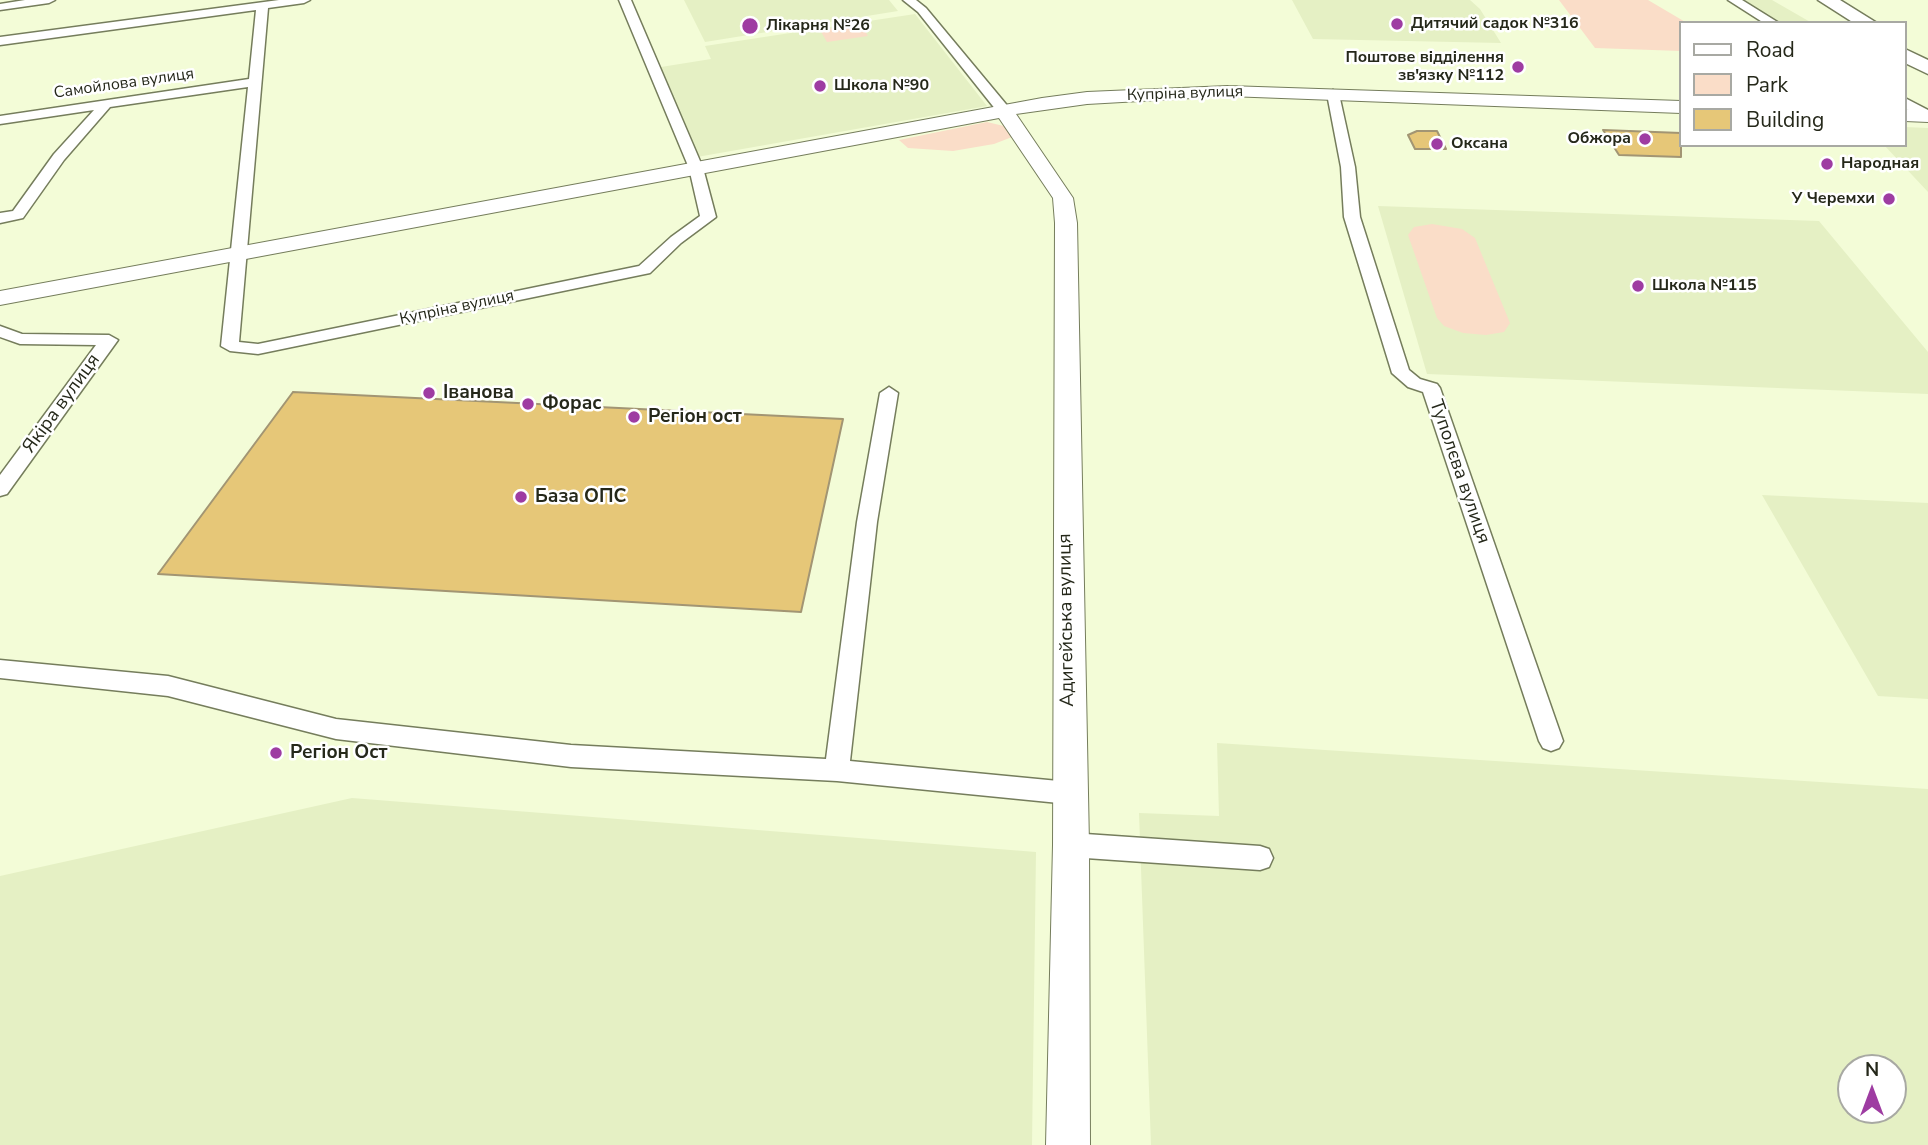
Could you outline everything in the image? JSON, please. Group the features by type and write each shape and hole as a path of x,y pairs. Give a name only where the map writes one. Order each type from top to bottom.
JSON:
{"main road":[{"path":"1808,0 1845,21"},
{"path":"1827,0 1864,21"},
{"path":"1907,44 1928,56"},
{"path":"1907,56 1928,68"},
{"name":"Купріна вулиця","path":"0,298 1087,98 1228,91 1680,107"},
{"name":"Адигейська вулиця","path":"1005,112 1063,198 1066,223 1071,845 1068,1145"},
{"path":"1907,115 1928,116"}],"street":[{"path":"0,7 49,0"},
{"path":"0,41 304,0"},
{"path":"625,0 696,168"},
{"path":"909,0 922,10 1005,112"},
{"path":"1734,0 1770,21"},
{"name":"Купріна вулиця","path":"262,6 230,346 258,349 644,270 676,240 708,217 696,168"},
{"name":"Самойлова вулиця","path":"0,120 254,82"},
{"name":"Туполєва вулиця","path":"1333,94 1348,167 1352,217 1401,373 1414,383 1431,388 1551,741"},
{"path":"1907,103 1928,116"},
{"path":"0,218 18,215 59,157 106,104"},
{"name":"Якіра вулиця","path":"0,331 20,339 109,340 0,489"},
{"path":"837,770 867,522 889,393"},
{"path":"0,669 168,686 336,729 572,756 837,770 1069,793"},
{"path":"1071,845 1260,858"}],"shaded area":[{"name":"Лікарня №26","path":"684,0 889,0 898,11 705,42"},
{"name":"Дитячий садок №316","path":"1292,0 1470,0 1480,9 1501,43 1313,39"},
{"path":"1739,0 1772,0 1809,21 1775,21"},
{"name":"Школа №90","path":"915,14 987,106 697,157 661,67 711,59 705,46"},
{"path":"1907,127 1928,128 1928,192 1886,147 1907,147"},
{"name":"Школа №115","path":"1378,206 1819,221 1928,352 1928,394 1427,374"},
{"path":"1762,495 1928,503 1928,699 1878,696"},
{"path":"1217,743 1928,789 1928,1145 1151,1145 1139,813 1219,816"},
{"path":"352,798 1036,852 1032,1145 0,1145 0,876"}],"green space":[{"path":"1559,0 1648,0 1684,21 1680,21 1680,51 1595,48"},
{"path":"861,24 868,36 827,42 820,30"},
{"path":"987,122 1008,127 1012,137 994,144 953,151 908,148 899,140"},
{"path":"1432,224 1462,229 1475,238 1510,323 1504,332 1486,335 1463,333 1444,326 1437,318 1408,235 1414,227"}],"building":[{"path":"1603,130 1680,133 1681,157 1619,155"},
{"name":"Оксана","path":"1417,131 1437,131 1446,149 1415,149 1408,135"},
{"name":"База ОПС","path":"293,392 843,419 801,612 158,574"}],"place":[{"name":"Дитячий садок №316","path":"1397,24"},
{"name":"Лікарня №26","path":"750,26"},
{"name":"Поштове відділення зв'язку №112","path":"1518,67"},
{"name":"Школа №90","path":"820,86"},
{"name":"Обжора","path":"1645,139"},
{"name":"Оксана","path":"1437,144"},
{"name":"Народная","path":"1827,164"},
{"name":"У Черемхи","path":"1889,199"},
{"name":"Школа №115","path":"1638,286"},
{"name":"Іванова","path":"429,393"},
{"name":"Форас","path":"528,404"},
{"name":"Регіон ост","path":"634,417"},
{"name":"База ОПС","path":"521,497"},
{"name":"Регіон Ост","path":"276,753"}]}
